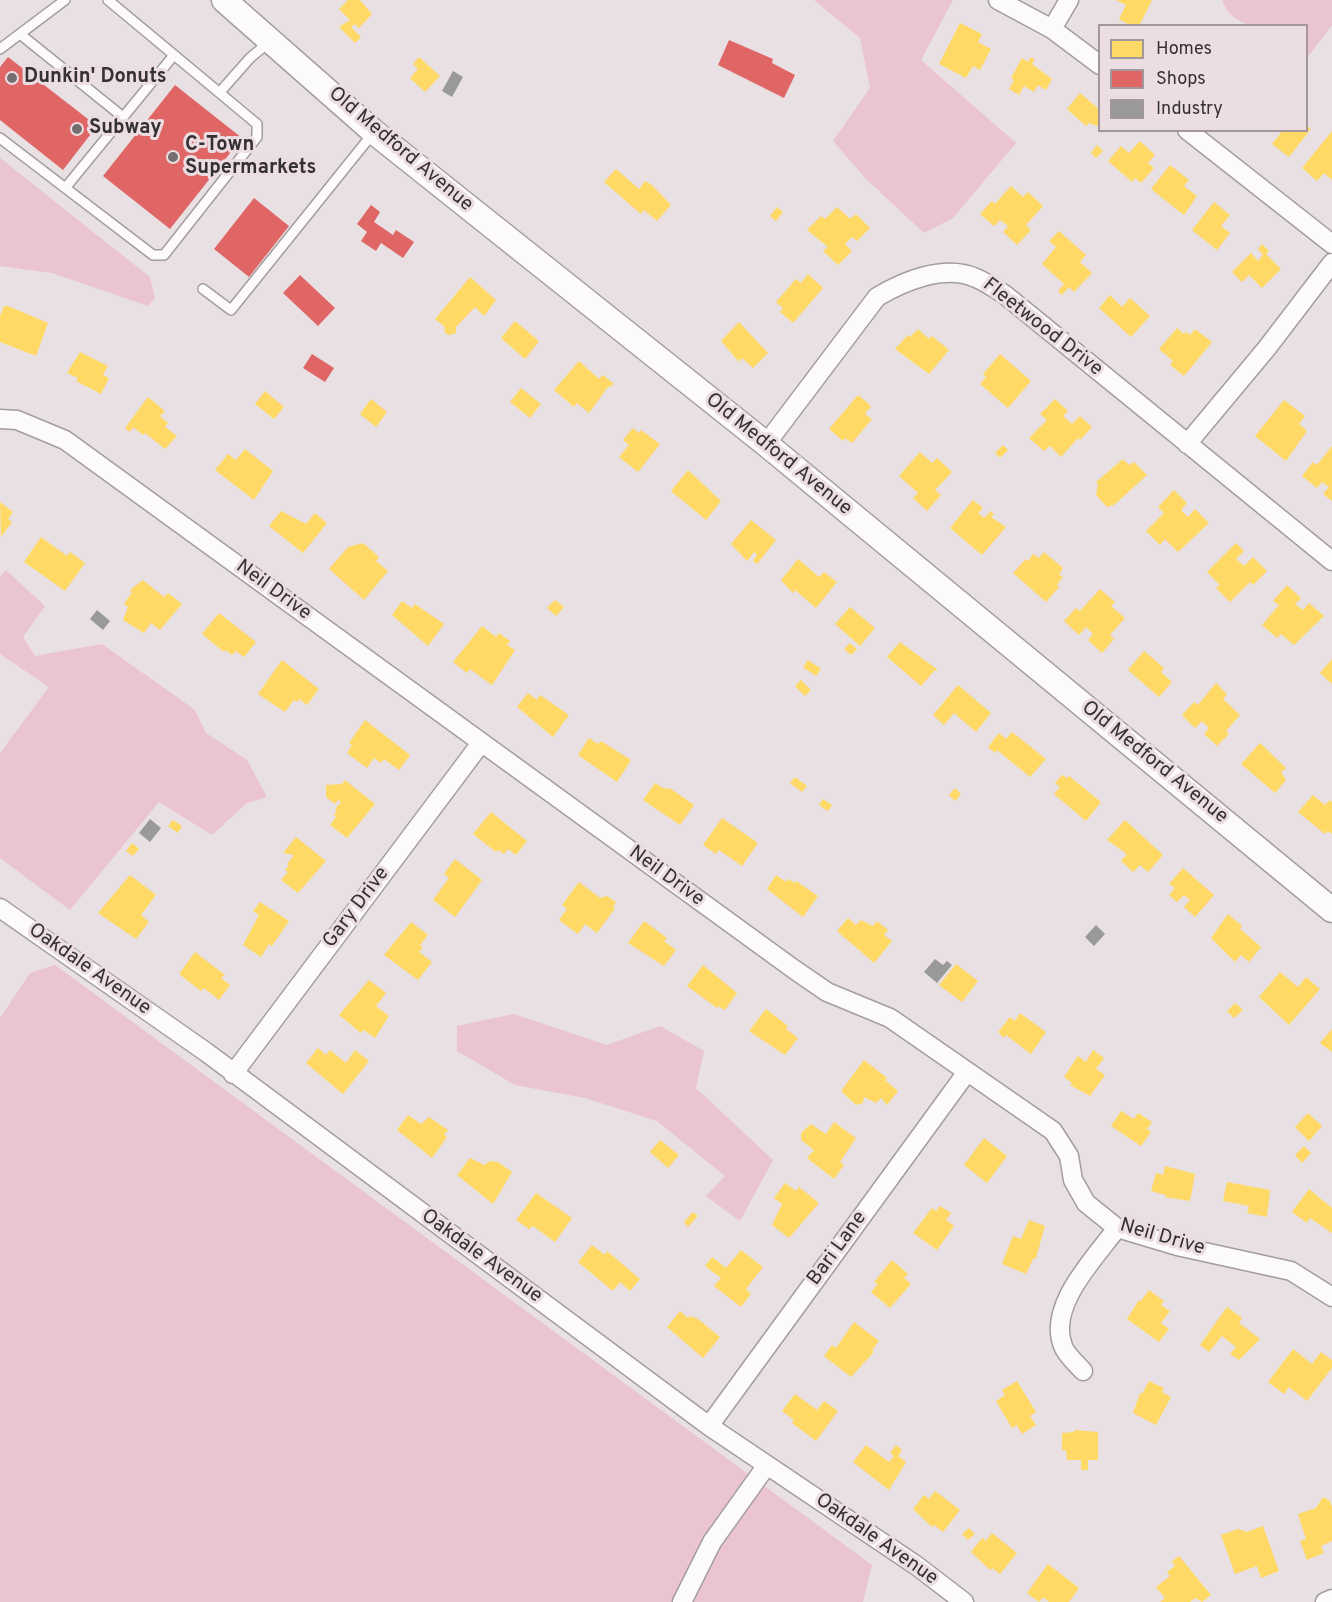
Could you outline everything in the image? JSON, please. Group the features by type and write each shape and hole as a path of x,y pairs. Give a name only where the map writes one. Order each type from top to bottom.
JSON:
{"street":[{"name":"Old Medford Avenue","path":"225,0 374,132 766,444 1332,910"},
{"path":"998,0 1052,29 1098,64"},
{"path":"1052,29 1069,0"},
{"path":"1190,132 1332,244"},
{"path":"1187,444 1267,348 1332,262"},
{"name":"Fleetwood Drive","path":"766,444 877,297 901,283 951,274 975,277 1004,294 1332,561"},
{"name":"Neil Drive","path":"0,419 17,420 65,440 480,743 827,992 890,1018 1053,1131 1069,1156 1073,1180 1086,1203 1117,1228 1177,1246 1291,1271 1332,1297"},
{"name":"Gary Drive","path":"233,1074 480,743"},
{"name":"Oakdale Avenue","path":"0,908 233,1074 710,1426 917,1566 964,1602"},
{"name":"Bari Lane","path":"710,1426 967,1072"},
{"path":"1083,1371 1063,1346 1060,1317 1065,1300 1117,1228"},
{"path":"682,1602 712,1542 767,1465"},
{"path":"1325,1602 1332,1599"}],"lane":[{"path":"0,49 65,0"},
{"path":"0,138 153,255 164,255 257,137 257,124 108,0"},
{"path":"20,34 123,117"},
{"path":"220,92 250,58 271,40"},
{"path":"66,187 174,55"},
{"path":"203,289 231,310 374,132"}],"shaded area":[{"path":"814,0 953,0 921,60 1016,143 953,218 924,233 865,178 833,141 870,88 860,38"},
{"path":"1222,0 1332,0 1332,25 1308,57 1308,24 1246,24 1236,19"},
{"path":"0,158 150,277 155,298 148,306 52,273 0,266"},
{"path":"6,570 45,606 23,637 35,656 102,644 195,710 206,733 247,760 267,797 247,803 212,835 159,802 70,910 0,858 0,753 49,687 0,654 0,577"},
{"path":"55,965 872,1565 863,1602 0,1602 0,1018 30,973"},
{"path":"514,1014 607,1045 660,1026 704,1051 696,1088 773,1160 740,1221 706,1196 725,1176 657,1121 585,1098 515,1085 457,1051 457,1026"}],"building: Homes":[{"path":"348,0 360,0 372,14 359,28 355,24 351,27 361,37 355,43 339,27 350,20 339,9"},
{"path":"1116,0 1152,0 1140,24 1128,24 1119,19 1126,5"},
{"path":"960,23 982,34 978,42 991,49 980,70 973,66 966,78 939,64"},
{"path":"419,57 440,76 425,92 410,78 418,69 413,64"},
{"path":"1031,57 1035,60 1032,64 1052,79 1046,90 1038,85 1034,92 1024,86 1019,95 1009,89 1014,80 1011,78 1022,58 1028,62"},
{"path":"1080,93 1098,108 1098,126 1089,123 1086,126 1067,109"},
{"path":"1308,127 1311,129 1289,157 1272,144 1281,133 1308,132"},
{"path":"1332,131 1332,180 1324,173 1317,181 1302,168"},
{"path":"1140,141 1155,155 1148,163 1154,168 1141,183 1135,178 1132,182 1108,161 1121,146 1129,153"},
{"path":"1097,145 1103,151 1096,158 1091,153"},
{"path":"1170,165 1189,180 1184,186 1197,196 1184,215 1151,189"},
{"path":"616,169 639,189 645,181 652,185 671,205 657,221 644,210 641,214 604,182"},
{"path":"1011,186 1023,197 1028,192 1043,206 1026,225 1031,230 1017,245 1003,232 1008,226 1000,220 994,226 980,214 992,201 995,204"},
{"path":"1214,202 1230,215 1221,226 1230,233 1217,250 1192,230"},
{"path":"777,207 783,212 776,221 770,216"},
{"path":"837,207 850,219 856,214 870,228 857,241 852,237 845,244 852,251 838,265 823,251 828,247 807,230 821,216 825,219"},
{"path":"1059,231 1086,255 1080,262 1092,273 1074,292 1069,287 1062,295 1058,291 1064,284 1042,264 1056,247 1049,241"},
{"path":"1262,244 1269,251 1266,254 1281,269 1262,288 1249,275 1242,282 1232,272 1251,253 1258,261 1263,255 1258,249"},
{"path":"808,274 823,288 793,323 780,312 783,308 776,302 796,279 801,283"},
{"path":"470,277 496,300 484,316 475,307 456,327 456,333 449,335 445,333 444,326 435,319"},
{"path":"1110,295 1122,307 1130,298 1150,316 1131,337 1099,308"},
{"path":"4,306 48,323 36,356 0,342 0,316"},
{"path":"515,321 539,341 525,359 501,338"},
{"path":"739,322 768,353 753,368 742,358 739,362 721,341"},
{"path":"1177,328 1184,334 1186,332 1190,335 1195,329 1212,342 1184,376 1170,365 1173,361 1159,349"},
{"path":"918,329 929,339 932,336 949,350 929,374 895,349 908,335 910,337"},
{"path":"80,352 108,366 103,375 109,378 101,394 76,381 78,378 67,373"},
{"path":"1000,354 1031,381 1008,408 980,384 986,377 983,374"},
{"path":"579,361 599,379 603,375 614,384 607,388 589,413 577,403 574,407 554,390"},
{"path":"521,388 541,404 530,418 510,402"},
{"path":"265,391 284,407 274,419 255,404"},
{"path":"858,395 871,406 865,414 872,419 852,443 845,438 843,441 829,429"},
{"path":"148,397 165,411 160,416 168,423 165,427 177,436 165,449 145,433 143,435 133,427 130,432 125,428"},
{"path":"371,399 387,412 376,427 360,414"},
{"path":"1055,399 1068,411 1063,416 1072,424 1080,416 1092,427 1080,440 1078,438 1061,457 1050,446 1044,451 1029,438 1047,420 1040,414"},
{"path":"1284,400 1305,416 1299,424 1307,431 1286,461 1255,436"},
{"path":"633,428 639,433 641,430 660,444 638,472 619,457 629,445 623,440"},
{"path":"1003,445 1008,450 1000,458 995,453"},
{"path":"1332,446 1332,501 1323,494 1329,487 1322,482 1317,488 1302,476 1313,462 1317,465"},
{"path":"245,449 273,471 254,500 215,470 228,454 236,460"},
{"path":"920,452 932,463 937,458 952,472 935,490 941,495 927,511 913,498 918,493 899,476"},
{"path":"1123,459 1129,465 1134,462 1147,475 1114,505 1107,507 1096,495 1098,485 1096,482"},
{"path":"688,470 721,501 706,520 671,491"},
{"path":"1174,490 1187,503 1181,510 1188,517 1195,509 1209,523 1178,552 1165,539 1160,545 1146,531 1164,513 1158,507"},
{"path":"973,500 983,508 978,513 984,518 991,511 994,514 991,517 1006,527 982,555 950,528"},
{"path":"0,502 13,512 8,519 12,522 1,537"},
{"path":"281,511 306,524 315,513 327,523 303,553 269,526"},
{"path":"751,520 776,540 757,564 753,561 757,555 754,552 747,561 731,544"},
{"path":"41,537 67,556 70,552 85,563 65,591 24,562"},
{"path":"363,543 379,557 376,561 388,571 364,600 329,569 348,547"},
{"path":"1236,543 1244,551 1236,559 1244,566 1253,557 1267,571 1253,585 1250,582 1230,602 1216,588 1220,585 1207,572"},
{"path":"1044,552 1063,568 1059,574 1063,577 1057,585 1059,587 1046,602 1013,573 1033,554 1039,558"},
{"path":"798,559 819,577 824,572 837,582 816,608 795,590 793,593 781,580"},
{"path":"143,580 164,597 168,593 182,604 160,630 151,623 144,633 123,620 128,607 124,604 132,592 130,590"},
{"path":"1287,585 1301,598 1295,604 1303,610 1309,603 1324,616 1294,645 1281,634 1277,638 1262,625 1279,605 1273,601"},
{"path":"1100,589 1115,602 1111,606 1125,618 1110,635 1114,639 1102,653 1088,640 1093,634 1086,627 1079,635 1064,621 1076,608 1080,611"},
{"path":"555,600 564,607 556,616 547,608"},
{"path":"402,601 412,608 415,604 444,624 428,646 392,615"},
{"path":"850,607 875,628 860,646 835,624"},
{"path":"219,613 256,642 244,657 236,651 232,655 226,650 224,652 202,634"},
{"path":"482,626 496,637 499,633 510,641 507,645 515,650 492,685 470,669 467,673 453,662"},
{"path":"900,642 938,670 934,671 921,686 887,657"},
{"path":"850,643 857,649 851,655 844,649"},
{"path":"1144,651 1164,668 1161,672 1172,682 1159,697 1128,670"},
{"path":"1332,659 1332,684 1320,673"},
{"path":"282,660 319,689 307,705 299,699 297,702 294,700 285,712 258,694"},
{"path":"808,660 821,669 816,676 803,667"},
{"path":"801,680 811,690 805,696 795,686"},
{"path":"1216,683 1227,694 1223,699 1240,715 1226,731 1229,734 1217,746 1204,734 1209,728 1202,721 1195,728 1182,715 1194,702 1198,705"},
{"path":"958,685 991,713 976,732 954,713 944,725 933,715"},
{"path":"528,693 537,700 540,695 569,715 553,737 517,707"},
{"path":"365,720 410,755 399,770 384,759 381,763 374,758 367,768 347,753 352,745 349,743"},
{"path":"1012,732 1046,759 1030,777 997,750 995,753 988,747 999,733 1006,739"},
{"path":"589,738 598,744 601,741 631,760 617,782 578,755"},
{"path":"1260,743 1286,768 1281,772 1286,780 1275,793 1241,764"},
{"path":"1062,775 1067,778 1069,776 1101,802 1086,821 1054,794 1060,787 1055,783"},
{"path":"795,777 807,786 802,792 790,783"},
{"path":"345,780 375,804 347,838 330,825 336,817 334,815 337,810 335,809 341,802 338,800 335,804 326,797 326,785 342,784"},
{"path":"655,783 663,788 671,789 694,805 680,825 643,800"},
{"path":"955,788 961,794 955,801 949,795"},
{"path":"1313,795 1325,805 1330,800 1332,802 1332,834 1328,831 1325,834 1298,812"},
{"path":"823,799 832,805 828,811 819,805"},
{"path":"491,812 527,841 516,855 508,849 504,854 498,850 496,852 473,834"},
{"path":"722,818 758,843 742,866 719,850 716,854 703,845"},
{"path":"173,820 182,826 178,833 168,826"},
{"path":"1125,820 1163,855 1148,872 1140,865 1133,872 1121,861 1127,854 1107,840"},
{"path":"296,837 326,861 298,893 281,880 288,872 285,870 289,865 287,864 294,855 283,853"},
{"path":"132,843 139,849 133,856 126,851"},
{"path":"455,859 482,880 455,917 433,900 449,878 444,874"},
{"path":"1183,868 1214,895 1195,917 1184,907 1190,900 1184,895 1177,902 1169,895 1175,888 1169,884"},
{"path":"130,875 156,895 141,915 149,922 136,939 98,913"},
{"path":"776,875 786,882 788,879 795,883 796,881 818,896 803,917 767,889"},
{"path":"579,882 600,898 607,896 616,902 613,907 615,908 597,933 585,924 578,934 559,920 567,909 562,905"},
{"path":"260,902 289,921 272,946 269,944 261,957 243,945 259,915 253,911"},
{"path":"1228,914 1242,926 1240,929 1261,947 1249,962 1241,955 1235,962 1211,938"},
{"path":"848,918 856,925 861,920 873,926 877,921 888,930 884,935 892,941 874,963 837,931"},
{"path":"644,921 667,938 664,941 676,950 664,966 628,943"},
{"path":"411,922 428,935 420,945 423,947 419,952 432,962 418,980 384,955"},
{"path":"195,952 225,975 221,978 230,985 219,1000 204,988 201,991 179,974"},
{"path":"956,964 978,981 962,1002 939,985"},
{"path":"703,965 737,993 725,1010 718,1006 717,1008 687,986"},
{"path":"1280,972 1298,987 1306,977 1320,989 1289,1025 1259,997"},
{"path":"369,980 386,993 376,1006 389,1016 375,1038 364,1030 361,1033 339,1015"},
{"path":"1235,1003 1243,1010 1234,1018 1227,1011"},
{"path":"766,1009 788,1026 786,1029 798,1038 785,1055 749,1031"},
{"path":"1020,1013 1046,1032 1031,1054 1006,1035 1004,1038 998,1032 1010,1017 1015,1021"},
{"path":"1332,1029 1332,1052 1320,1043"},
{"path":"318,1048 326,1055 330,1050 346,1063 355,1050 369,1061 343,1094 306,1063"},
{"path":"1093,1050 1104,1058 1096,1069 1105,1075 1090,1096 1070,1085 1072,1083 1064,1077 1078,1056 1086,1062"},
{"path":"864,1060 887,1078 885,1080 898,1091 887,1105 881,1098 876,1103 864,1097 863,1103 856,1105 841,1091"},
{"path":"1121,1111 1134,1119 1138,1113 1152,1122 1147,1129 1151,1132 1141,1146 1111,1126"},
{"path":"1308,1113 1322,1126 1309,1141 1295,1127"},
{"path":"408,1115 421,1124 429,1117 448,1130 444,1135 447,1137 432,1158 397,1130"},
{"path":"834,1122 856,1138 840,1162 844,1165 834,1179 807,1158 814,1150 801,1140 801,1133 811,1124 826,1134"},
{"path":"984,1138 1007,1156 987,1183 964,1165"},
{"path":"660,1140 679,1155 668,1168 650,1152"},
{"path":"1304,1146 1311,1153 1302,1163 1295,1155"},
{"path":"470,1158 484,1165 490,1161 498,1162 512,1172 493,1204 457,1175"},
{"path":"1165,1166 1195,1174 1190,1201 1165,1197 1166,1195 1151,1191 1156,1173 1163,1175"},
{"path":"1227,1182 1270,1190 1267,1217 1247,1213 1249,1206 1223,1201"},
{"path":"785,1183 796,1191 799,1187 819,1203 789,1238 772,1225 782,1204 774,1198"},
{"path":"1309,1189 1332,1208 1332,1233 1310,1218 1307,1223 1292,1212"},
{"path":"536,1193 572,1218 555,1242 533,1226 529,1229 516,1220"},
{"path":"940,1206 951,1213 946,1220 954,1226 937,1250 913,1233 932,1208 936,1211"},
{"path":"693,1212 698,1216 688,1227 684,1222"},
{"path":"1029,1220 1045,1226 1036,1258 1033,1259 1026,1274 1002,1264 1013,1236 1021,1239"},
{"path":"592,1245 605,1255 607,1251 640,1279 630,1291 620,1282 613,1291 578,1262"},
{"path":"741,1250 763,1267 746,1289 751,1294 741,1307 714,1286 721,1278 705,1266 712,1257 726,1268"},
{"path":"892,1260 908,1274 904,1278 911,1284 890,1308 871,1292 878,1284 874,1282"},
{"path":"1149,1290 1164,1301 1161,1305 1170,1311 1161,1323 1169,1329 1159,1342 1127,1319 1139,1300 1141,1301"},
{"path":"1227,1307 1242,1318 1239,1323 1260,1339 1239,1360 1230,1354 1236,1347 1222,1336 1209,1352 1200,1345"},
{"path":"680,1311 688,1318 690,1316 698,1319 720,1337 703,1358 667,1327"},
{"path":"854,1322 879,1341 872,1350 874,1352 851,1377 824,1356 832,1345 836,1348"},
{"path":"1293,1349 1312,1364 1321,1352 1332,1360 1332,1368 1307,1401 1289,1387 1284,1394 1268,1382"},
{"path":"1017,1381 1036,1412 1030,1416 1036,1425 1022,1434 1017,1425 1012,1428 996,1401 1005,1395 1002,1390"},
{"path":"1149,1381 1164,1388 1162,1392 1171,1397 1156,1425 1133,1413 1140,1393 1142,1394"},
{"path":"795,1394 817,1410 824,1401 838,1411 816,1441 792,1423 794,1420 782,1411"},
{"path":"1074,1430 1098,1432 1098,1460 1088,1460 1088,1470 1081,1470 1081,1460 1067,1460 1066,1450 1062,1450 1062,1433 1074,1432"},
{"path":"866,1445 889,1462 894,1456 890,1453 896,1445 902,1450 898,1456 906,1462 889,1490 853,1462"},
{"path":"935,1491 960,1510 943,1532 934,1525 932,1527 913,1509 924,1495 929,1499"},
{"path":"1323,1497 1330,1501 1332,1507 1332,1541 1321,1546 1324,1553 1307,1560 1300,1541 1306,1539 1298,1514 1316,1508"},
{"path":"1263,1526 1279,1571 1261,1578 1257,1566 1235,1574 1221,1535 1238,1529 1247,1532"},
{"path":"969,1528 975,1534 968,1540 962,1534"},
{"path":"992,1533 1017,1553 1000,1574 992,1568 990,1570 971,1552 982,1538 986,1541"},
{"path":"1179,1556 1211,1595 1202,1602 1195,1598 1190,1602 1160,1602 1165,1598 1156,1587 1170,1576 1167,1572 1175,1566 1172,1561"},
{"path":"1048,1564 1079,1588 1069,1602 1049,1602 1043,1597 1039,1602 1027,1593"}],"building: Shops":[{"path":"729,40 773,59 772,63 795,75 784,98 718,65"},
{"path":"8,57 97,126 63,170 0,120 0,67"},
{"name":"C‑Town Supermarkets","path":"175,85 242,138 170,229 103,176"},
{"path":"254,198 289,226 249,277 214,249"},
{"path":"371,205 380,212 374,222 393,235 396,230 414,242 403,258 381,243 376,251 361,241 367,232 357,224"},
{"path":"300,275 335,308 318,326 283,293"},
{"path":"312,354 334,368 325,382 303,368"}],"building: Industry":[{"path":"453,71 463,77 452,97 442,91"},
{"path":"97,610 110,621 103,630 90,619"},
{"path":"150,819 161,828 150,842 139,833"},
{"path":"1096,925 1105,934 1094,946 1085,937"},
{"path":"935,959 943,965 947,961 952,965 937,983 924,972"}],"place":[{"name":"Dunkin' Donuts","path":"12,78"},
{"name":"Subway","path":"77,129"},
{"name":"C‑Town Supermarkets","path":"173,157"}]}
